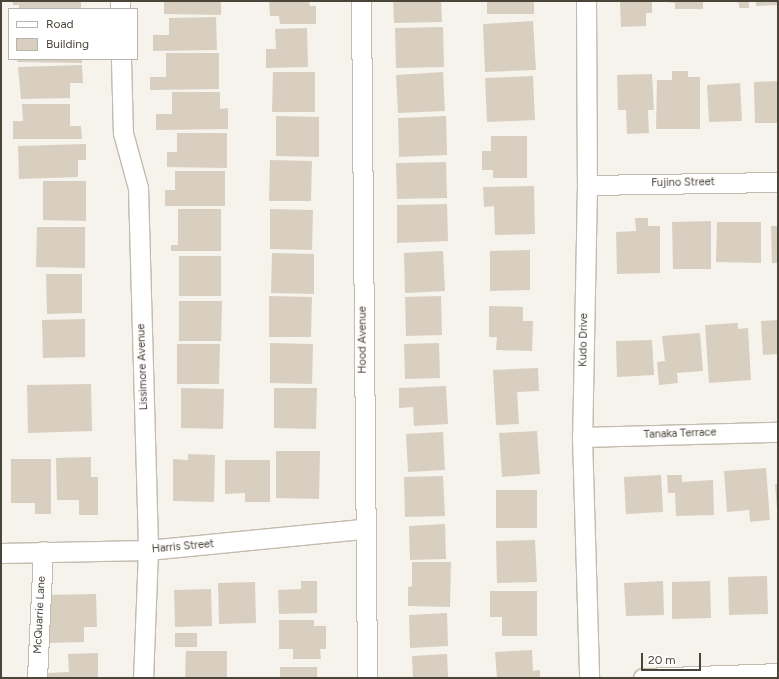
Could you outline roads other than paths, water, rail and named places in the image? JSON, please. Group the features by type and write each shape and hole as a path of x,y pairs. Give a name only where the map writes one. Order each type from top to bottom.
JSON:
{"street":[{"name":"Hood Avenue","path":"361,1 364,529 367,678"},
{"name":"Kudo Drive","path":"586,1 587,185 582,437 589,678"},
{"name":"Lissimore Avenue","path":"121,60 122,133 138,188 148,550 143,678"},
{"name":"Fujino Street","path":"587,185 778,182"},
{"name":"Tanaka Terrace","path":"582,437 778,432"},
{"name":"Harris Street","path":"1,553 148,550 364,529"},
{"name":"McQuarrie Lane","path":"37,678 43,551"},
{"path":"642,678 778,673"}]}
